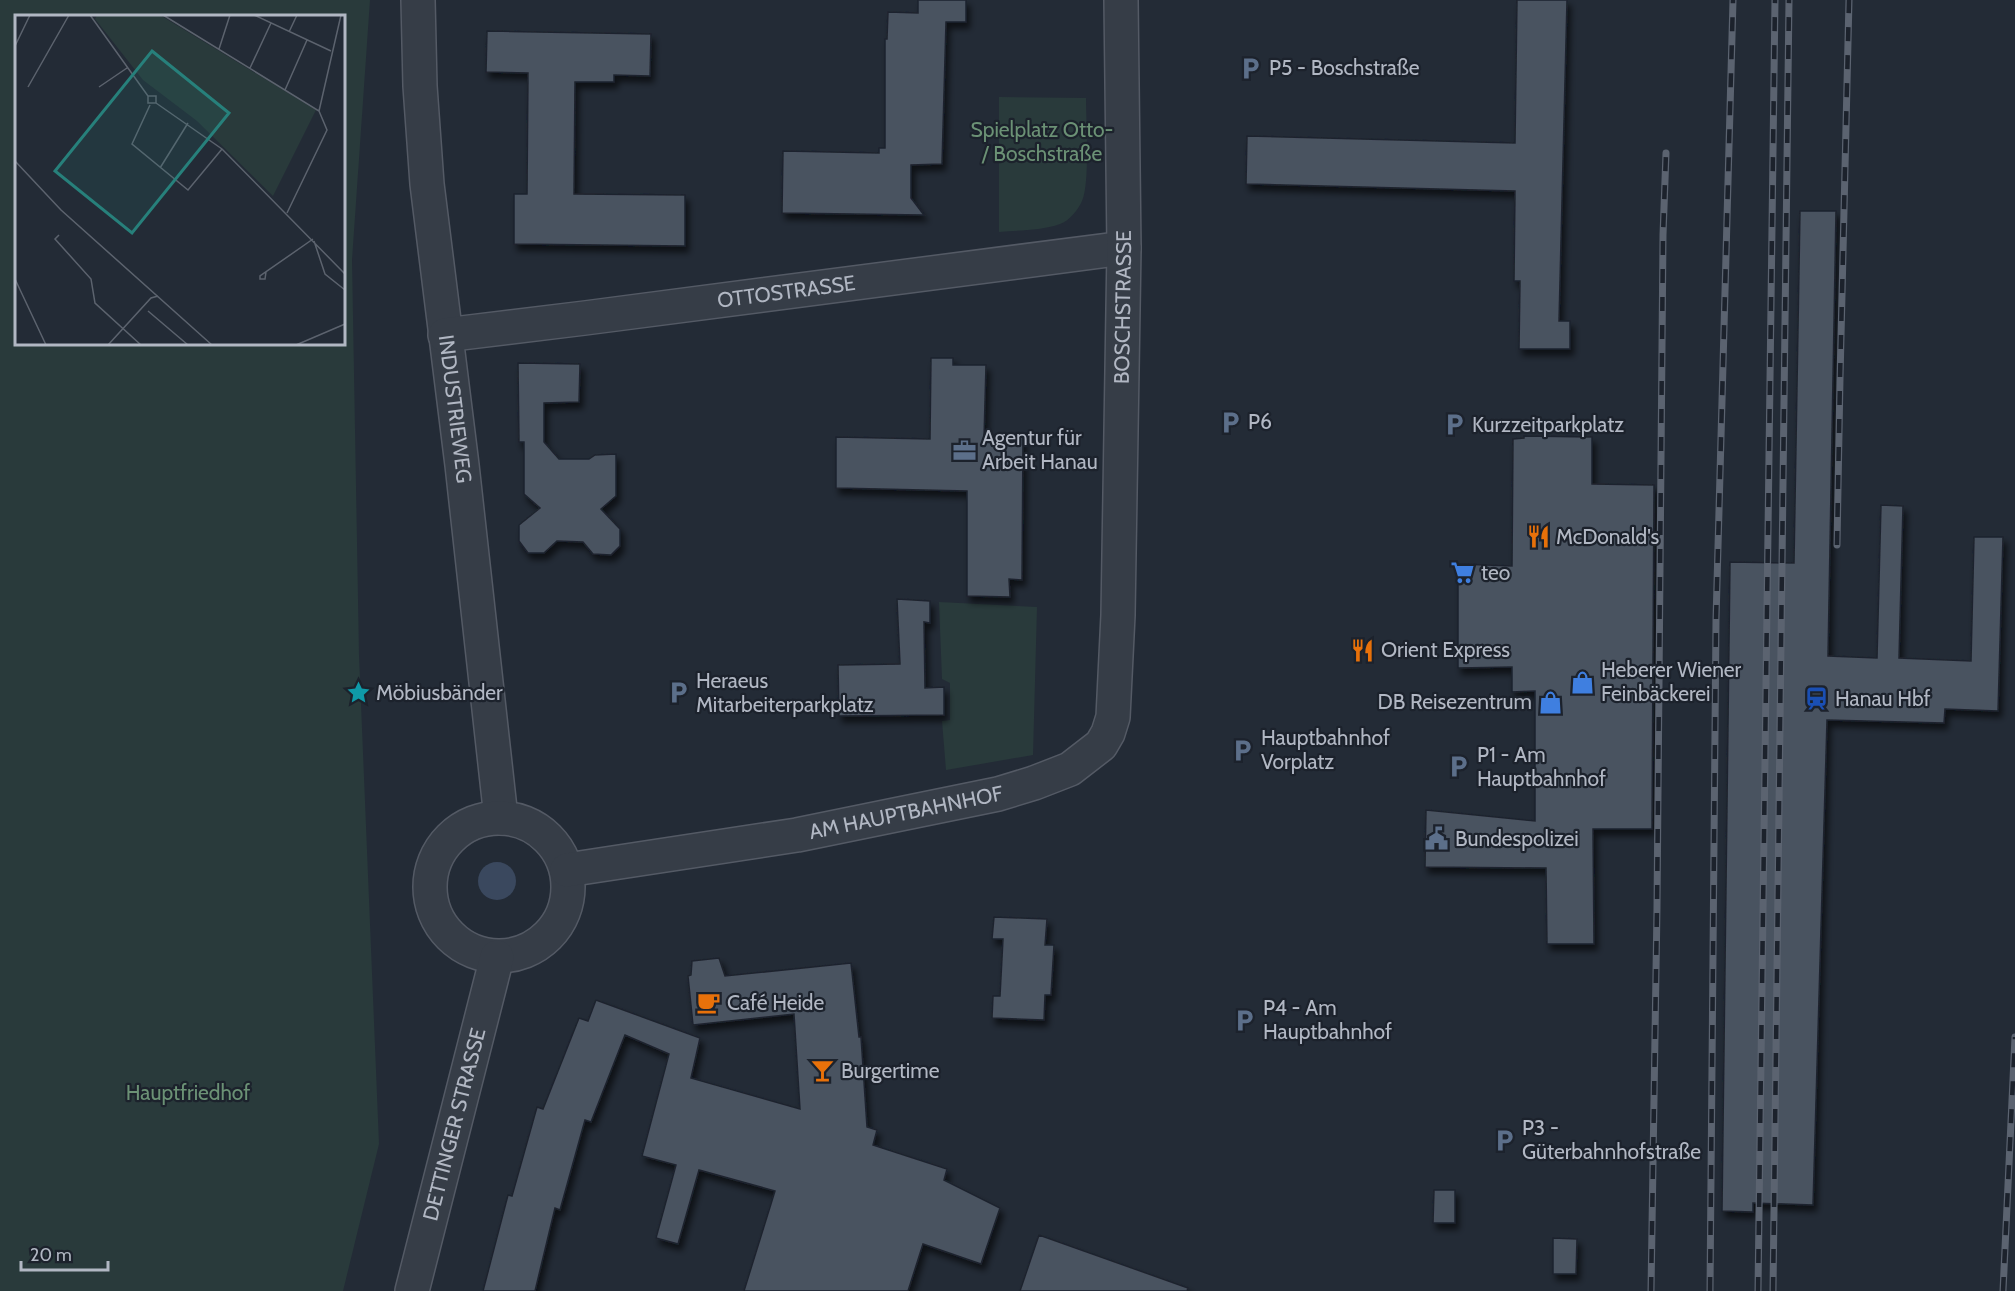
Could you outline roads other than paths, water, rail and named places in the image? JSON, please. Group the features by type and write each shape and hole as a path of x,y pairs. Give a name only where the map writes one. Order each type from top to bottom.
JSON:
{"street":[{"name":"INDUSTRIEWEG","path":"418,0 420,86 427,184 462,465 501,818"},
{"name":"BOSCHSTRASSE","path":"1118,615 1124,248 1121,0"},
{"name":"OTTOSTRASSE","path":"446,335 1124,248"},
{"name":"AM HAUPTBAHNHOF","path":"567,870 797,835 998,794 1070,769 1101,745 1113,717 1118,615"},
{"path":"501,818 513,819 532,826 553,843 567,870 569,890 566,910 553,932 534,948 513,956 497,957 477,954 462,946 441,925 431,902 430,879 438,853 456,833 473,823 501,818"},
{"name":"DETTINGER STRASSE","path":"412,1291 497,957"}],"water":[{"path":"497,862 504,863 510,868 515,874 515,888 510,894 504,899 497,900 490,899 484,894 479,888 478,881 479,874 484,868 490,863"}],"railway":[{"path":"1710,1291 1716,620 1733,0"},
{"path":"1758,1291 1775,0"},
{"path":"1773,1291 1789,0"},
{"path":"1837,545 1849,0"},
{"path":"1651,1291 1663,235 1666,153"},
{"path":"2003,1291 2015,1037"}],"place":[{"name":"P5 - Boschstraße","path":"1251,68"},
{"name":"P6","path":"1230,422"},
{"name":"Kurzzeitparkplatz","path":"1454,425"},
{"name":"Agentur für Arbeit Hanau","path":"964,450"},
{"name":"McDonald's","path":"1538,537"},
{"name":"teo","path":"1463,573"},
{"name":"Orient Express","path":"1363,650"},
{"name":"Heberer Wiener Feinbäckerei","path":"1583,682"},
{"name":"Möbiusbänder","path":"358,693"},
{"name":"Heraeus Mitarbeiterparkplatz","path":"678,693"},
{"name":"Hanau Hbf","path":"1817,699"},
{"name":"DB Reisezentrum","path":"1550,702"},
{"name":"Hauptbahnhof Vorplatz","path":"1243,750"},
{"name":"P1 - Am Hauptbahnhof","path":"1459,767"},
{"name":"Bundespolizei","path":"1437,839"},
{"name":"Café Heide","path":"709,1003"},
{"name":"P4 - Am Hauptbahnhof","path":"1245,1020"},
{"name":"Burgertime","path":"823,1071"},
{"name":"P3 - Güterbahnhofstraße","path":"1504,1140"}],"park label":[{"name":"Spielplatz Otto- / Boschstraße","path":"1042,142"},
{"name":"Hauptfriedhof","path":"188,1093"}]}
